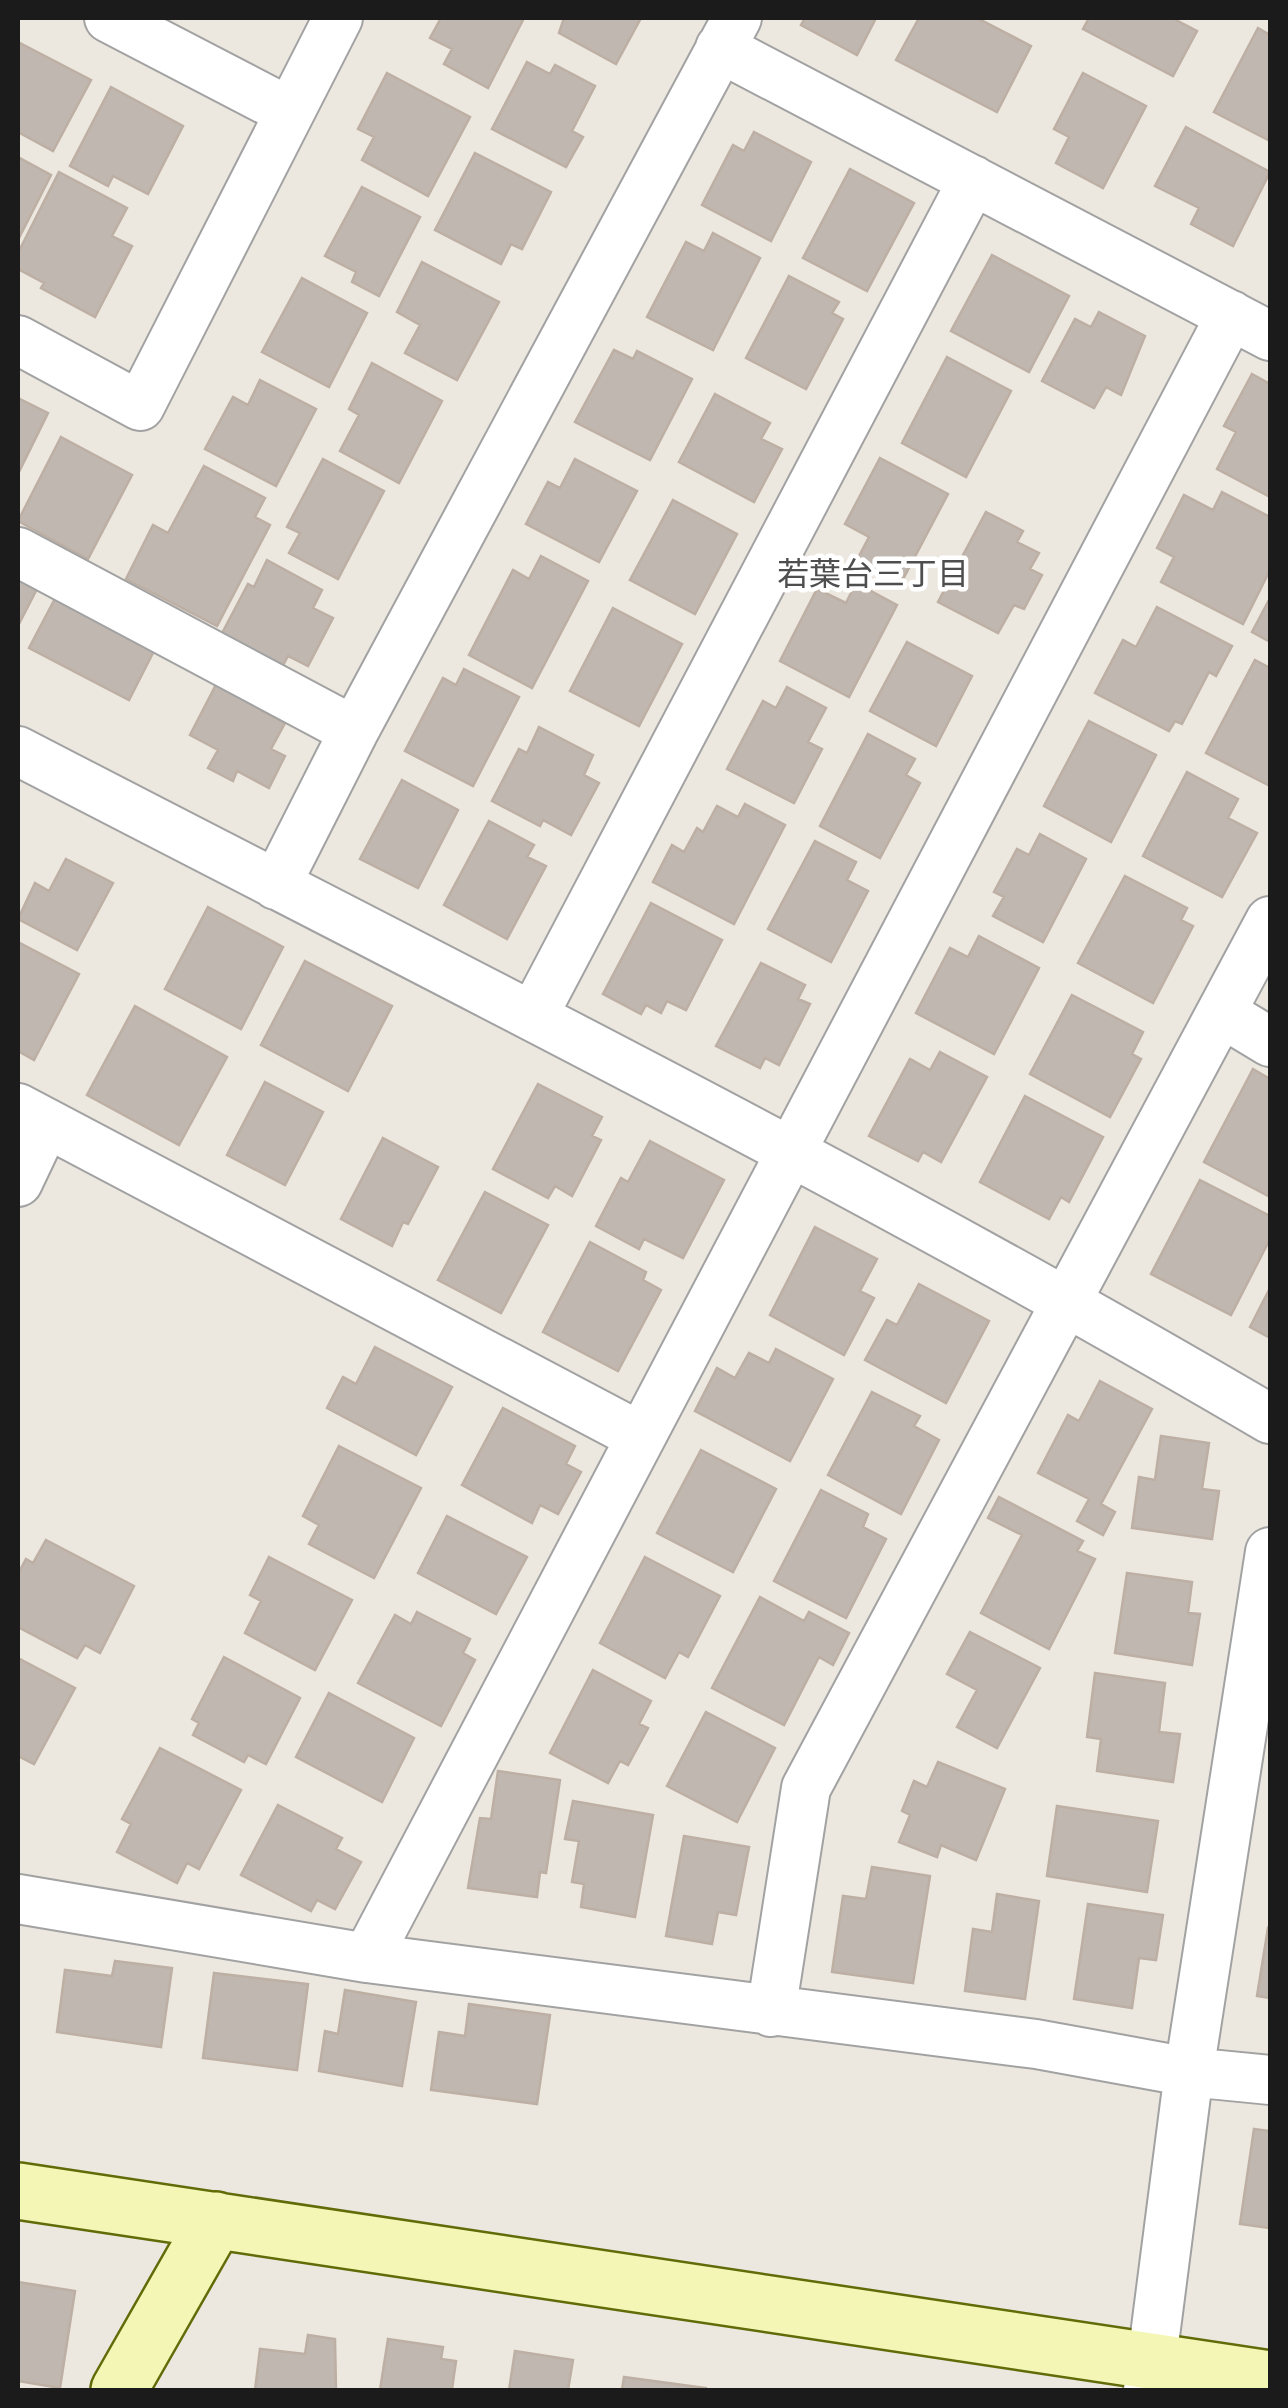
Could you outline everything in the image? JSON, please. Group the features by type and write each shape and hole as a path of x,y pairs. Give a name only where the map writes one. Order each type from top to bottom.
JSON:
{"street":[{"path":"109,18 290,112"},
{"path":"18,340 140,406 338,18"},
{"path":"276,885 354,731 728,33 972,180 1251,326 792,1151 368,1958"},
{"path":"534,1014 972,180"},
{"path":"18,552 354,731"},
{"path":"18,752 534,1014 792,1151 1068,1300 1270,1419"},
{"path":"771,2012 806,1788 1270,921"},
{"path":"1222,1013 1270,1042"},
{"path":"18,1182 32,1116 641,1437"},
{"path":"1150,2376 1190,2072 1256,1763 1270,1552"},
{"path":"18,1900 368,1958 1036,2044 1190,2072 1270,2080"},
{"path":"18,2191 216,2220 1150,2376 1270,2379"},
{"path":"119,2390 216,2220"}],"building":[{"path":"441,18 524,18 488,88 444,64 452,49 430,38"},
{"path":"564,18 641,18 616,64 559,33"},
{"path":"805,18 876,18 857,55 801,25"},
{"path":"919,18 977,18 1031,46 997,112 896,60"},
{"path":"1089,18 1172,18 1197,31 1173,76 1083,29"},
{"path":"1258,28 1270,35 1270,141 1214,112"},
{"path":"18,42 91,80 53,151 18,132"},
{"path":"527,62 550,74 555,65 595,86 572,131 583,137 566,167 492,129"},
{"path":"387,73 470,117 428,196 362,160 374,137 358,129"},
{"path":"1083,73 1146,106 1103,188 1056,163 1069,137 1054,129"},
{"path":"111,87 183,126 148,194 113,176 108,186 70,166"},
{"path":"1186,127 1270,172 1233,246 1191,224 1199,208 1155,186"},
{"path":"754,132 811,162 771,241 702,205 733,145 744,151"},
{"path":"475,153 551,192 522,249 511,244 501,264 435,230"},
{"path":"18,157 51,175 18,240"},
{"path":"850,169 914,203 867,291 803,258"},
{"path":"59,172 127,208 112,236 132,246 95,317 41,288 44,283 18,269 18,253"},
{"path":"362,187 420,217 379,296 352,282 356,272 325,256"},
{"path":"713,233 760,258 713,350 647,317 686,242 704,251"},
{"path":"992,255 1069,296 1029,372 951,331"},
{"path":"422,262 499,302 457,380 405,353 420,325 397,312"},
{"path":"789,276 839,302 832,313 843,319 806,389 746,358"},
{"path":"302,278 367,313 329,387 262,352"},
{"path":"1099,312 1145,336 1121,395 1106,387 1094,408 1042,381 1075,319 1091,327"},
{"path":"614,350 633,359 637,351 692,379 650,460 575,422"},
{"path":"947,357 1011,391 966,477 902,443"},
{"path":"372,363 442,401 399,483 340,451 359,415 349,409"},
{"path":"1252,374 1270,384 1270,497 1217,469 1236,432 1224,426"},
{"path":"260,380 316,409 276,486 205,449 233,397 248,405"},
{"path":"715,394 770,423 761,439 782,449 754,502 679,462"},
{"path":"18,398 48,413 18,474"},
{"path":"61,437 132,475 88,559 18,521"},
{"path":"880,458 948,494 901,583 857,560 869,537 845,524"},
{"path":"323,459 384,491 338,579 289,553 300,533 287,527"},
{"path":"575,459 637,491 599,562 526,524 548,482 560,488"},
{"path":"204,466 265,498 255,517 270,525 217,626 126,579 153,525 168,533"},
{"path":"1222,492 1270,517 1270,570 1243,624 1161,582 1174,557 1157,548 1184,495 1213,510"},
{"path":"673,500 737,534 695,614 630,580"},
{"path":"986,512 1023,531 1017,542 1039,553 1030,569 1042,575 1024,609 1014,605 998,633 938,602"},
{"path":"541,556 588,581 532,688 469,655 513,570 529,579"},
{"path":"267,560 322,590 313,608 333,618 308,666 288,656 280,671 219,639 248,584 254,587"},
{"path":"18,569 41,581 18,626"},
{"path":"856,583 897,605 849,697 780,661 817,589 846,603"},
{"path":"58,593 157,645 129,700 29,648"},
{"path":"1270,598 1270,642 1252,632"},
{"path":"1157,607 1232,646 1216,676 1209,672 1182,724 1175,721 1169,731 1095,693 1123,640 1136,647"},
{"path":"613,608 682,644 639,726 570,691"},
{"path":"907,642 972,676 936,746 870,711"},
{"path":"1255,660 1270,668 1270,786 1206,753"},
{"path":"464,669 519,697 473,786 405,751 443,678 456,685"},
{"path":"221,675 268,700 262,711 285,723 271,749 285,756 269,788 237,771 233,781 208,768 218,750 190,735"},
{"path":"787,687 826,708 808,742 822,749 794,803 727,769 763,701 776,708"},
{"path":"1089,721 1156,755 1111,842 1044,806"},
{"path":"539,727 593,755 584,775 599,783 571,835 543,820 540,826 492,801 519,749 527,753"},
{"path":"868,734 915,759 906,775 920,783 880,858 820,826"},
{"path":"1187,772 1238,799 1228,818 1257,833 1222,897 1143,856"},
{"path":"402,780 458,810 418,888 360,859"},
{"path":"745,804 785,825 734,924 653,882 672,845 684,852 697,828 703,832 717,806 738,817"},
{"path":"489,821 534,845 527,857 546,866 507,939 444,905"},
{"path":"1040,834 1086,859 1043,942 993,916 1004,897 994,892 1017,849 1029,855"},
{"path":"815,841 856,862 847,880 868,891 831,962 768,929"},
{"path":"66,859 113,883 77,950 18,919 35,883 49,891"},
{"path":"1125,876 1187,908 1181,920 1193,926 1153,1003 1078,963"},
{"path":"651,903 722,940 686,1010 667,1001 661,1013 646,1005 641,1014 603,994"},
{"path":"208,907 283,947 241,1029 165,989"},
{"path":"979,936 1039,968 994,1054 916,1013 950,948 968,957"},
{"path":"18,942 79,974 34,1060 18,1051"},
{"path":"305,961 392,1006 348,1091 261,1045"},
{"path":"761,963 805,985 798,999 810,1004 779,1065 765,1058 760,1068 716,1046"},
{"path":"1072,995 1143,1032 1132,1054 1141,1059 1110,1117 1030,1074"},
{"path":"135,1006 227,1057 179,1145 87,1095"},
{"path":"940,1052 987,1077 941,1162 923,1152 918,1161 869,1136 910,1059 930,1070"},
{"path":"1253,1069 1270,1079 1270,1197 1204,1162"},
{"path":"265,1082 323,1112 285,1185 227,1155"},
{"path":"538,1084 602,1117 592,1136 601,1140 572,1196 555,1186 548,1198 493,1169"},
{"path":"1025,1096 1103,1137 1069,1202 1061,1197 1049,1219 980,1182"},
{"path":"383,1138 438,1167 392,1246 341,1219"},
{"path":"650,1141 724,1180 683,1258 644,1239 639,1249 596,1226 621,1178 628,1182"},
{"path":"1200,1180 1270,1216 1270,1239 1231,1315 1151,1274"},
{"path":"485,1192 548,1225 501,1313 438,1280"},
{"path":"815,1227 877,1259 860,1291 874,1298 844,1355 770,1315"},
{"path":"590,1242 646,1272 643,1280 661,1290 618,1371 543,1332"},
{"path":"919,1284 989,1321 946,1403 865,1360 887,1320 897,1325"},
{"path":"1270,1288 1270,1338 1250,1327"},
{"path":"375,1347 452,1387 416,1455 327,1408 343,1377 356,1384"},
{"path":"776,1349 833,1379 790,1461 695,1411 717,1368 735,1378 749,1353 769,1363"},
{"path":"1100,1381 1152,1409 1101,1504 1115,1512 1103,1535 1077,1521 1089,1499 1038,1473 1068,1415 1079,1421"},
{"path":"872,1392 920,1416 914,1426 939,1440 901,1514 828,1475"},
{"path":"503,1408 575,1446 566,1464 581,1472 558,1514 540,1505 532,1523 462,1485"},
{"path":"1161,1436 1209,1443 1202,1489 1219,1491 1212,1539 1132,1528 1139,1477 1155,1480"},
{"path":"339,1446 421,1488 374,1578 309,1544 319,1525 303,1516"},
{"path":"701,1450 776,1489 733,1572 657,1533"},
{"path":"821,1490 868,1514 863,1527 886,1539 846,1618 774,1581"},
{"path":"999,1497 1083,1541 1077,1551 1095,1559 1049,1649 981,1613 1022,1535 988,1518"},
{"path":"447,1516 527,1557 496,1614 418,1573"},
{"path":"46,1540 134,1586 100,1653 85,1645 77,1658 18,1627 18,1574 26,1559 33,1563"},
{"path":"269,1557 352,1600 315,1670 245,1633 261,1601 250,1595"},
{"path":"645,1557 720,1596 688,1657 679,1652 665,1678 600,1643"},
{"path":"1127,1573 1192,1582 1188,1613 1200,1614 1192,1665 1115,1653"},
{"path":"760,1597 804,1621 809,1612 849,1633 833,1665 819,1657 784,1725 712,1688"},
{"path":"417,1612 470,1639 463,1653 475,1660 441,1726 358,1683 395,1615 411,1624"},
{"path":"970,1632 1040,1668 997,1748 957,1727 977,1690 947,1674"},
{"path":"224,1657 300,1698 266,1764 248,1755 244,1762 193,1735 199,1723 192,1719"},
{"path":"18,1658 75,1688 34,1764 18,1756"},
{"path":"593,1670 651,1701 639,1724 648,1728 628,1765 620,1761 608,1783 550,1753"},
{"path":"1095,1673 1165,1683 1159,1732 1180,1734 1173,1782 1097,1771 1101,1739 1087,1737"},
{"path":"329,1693 414,1738 382,1802 296,1757"},
{"path":"706,1712 775,1748 737,1822 667,1786"},
{"path":"160,1748 241,1790 199,1869 187,1863 177,1883 117,1852 131,1824 122,1819"},
{"path":"938,1762 1005,1789 976,1860 941,1845 937,1857 899,1842 910,1815 902,1811 914,1781 927,1787"},
{"path":"498,1771 560,1780 546,1873 540,1872 537,1897 468,1888 480,1818 491,1819"},
{"path":"573,1801 653,1815 635,1917 581,1907 584,1884 572,1882 579,1841 565,1839"},
{"path":"278,1805 342,1838 336,1849 361,1862 335,1909 317,1900 311,1911 241,1875"},
{"path":"1057,1806 1158,1821 1147,1892 1047,1876"},
{"path":"684,1836 749,1847 736,1915 718,1912 712,1944 666,1936"},
{"path":"872,1867 930,1876 913,1983 832,1972 843,1896 866,1899"},
{"path":"997,1894 1039,1901 1025,1999 965,1991 973,1929 992,1932"},
{"path":"1088,1904 1163,1915 1156,1960 1139,1958 1132,2008 1074,1999"},
{"path":"1270,1929 1270,1998 1257,1996"},
{"path":"115,1961 172,1968 161,2047 57,2032 65,1970 112,1976"},
{"path":"214,1973 308,1984 297,2070 203,2058"},
{"path":"345,1990 416,2002 402,2086 319,2071 325,2031 338,2034"},
{"path":"469,2004 550,2015 537,2104 431,2090 439,2032 465,2036"},
{"path":"1254,2129 1270,2131 1270,2228 1240,2224"},
{"path":"18,2282 75,2291 60,2388 18,2381"},
{"path":"308,2335 335,2339 336,2390 255,2390 260,2349 305,2354"},
{"path":"388,2339 443,2347 441,2359 456,2361 452,2389 460,2390 380,2390"},
{"path":"515,2351 573,2360 568,2390 509,2390"},
{"path":"624,2377 706,2388 706,2390 622,2390"}],"district":[{"name":"若葉台三丁目","path":"873,574"}]}
